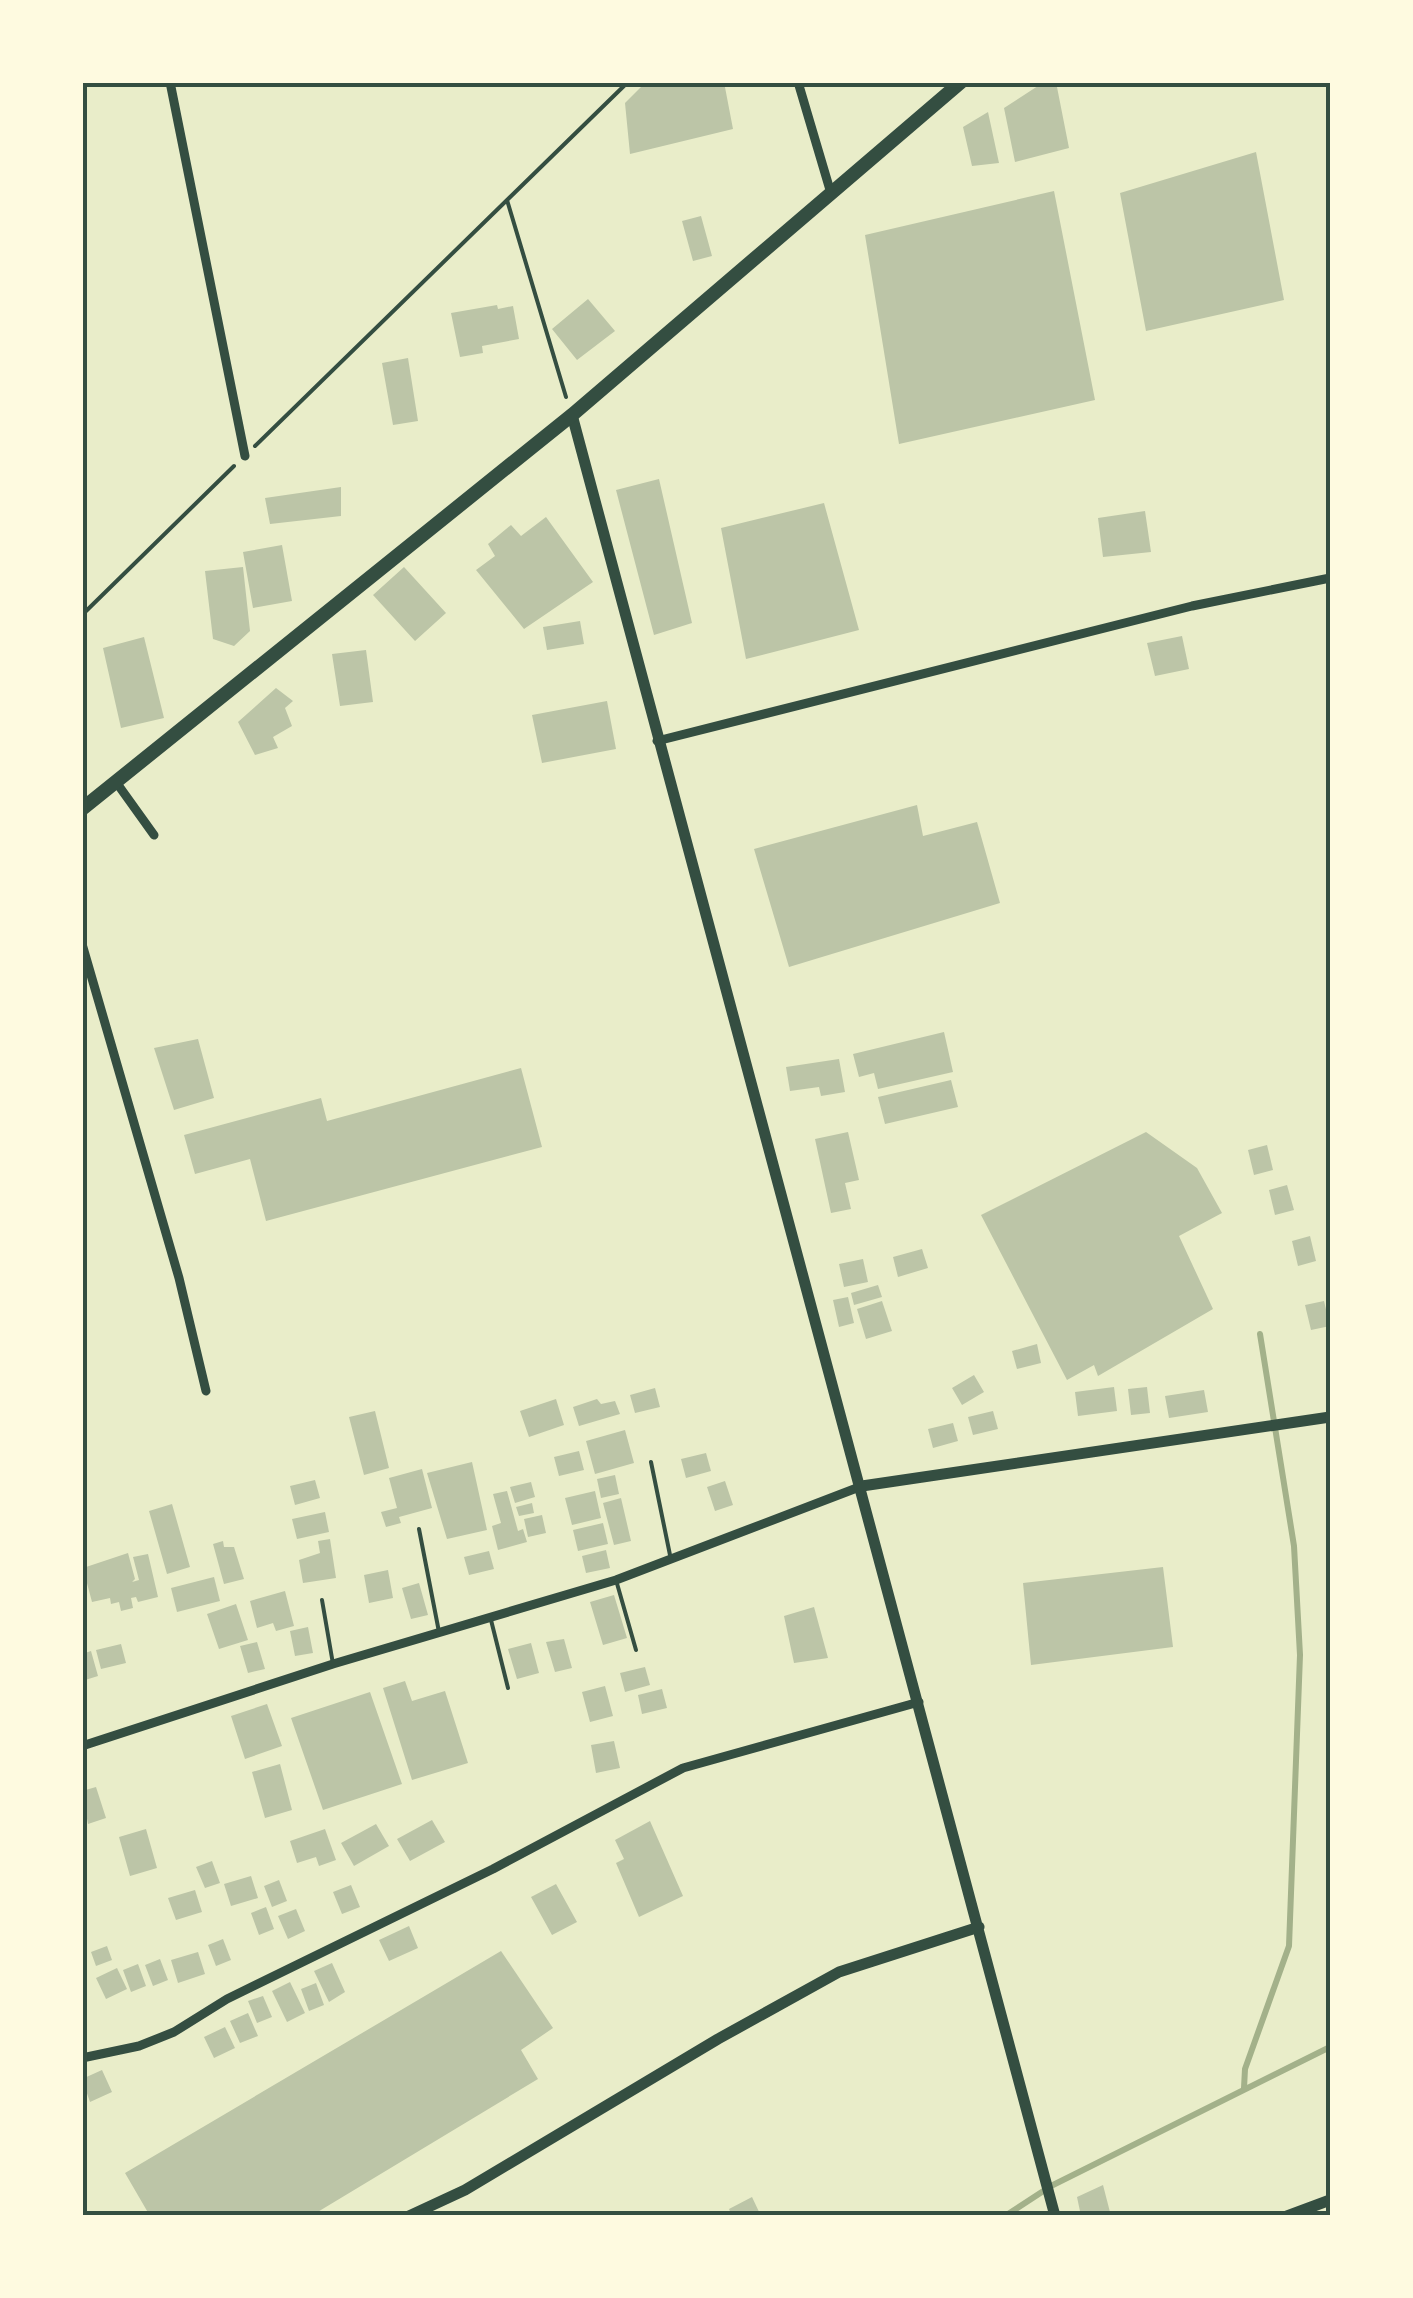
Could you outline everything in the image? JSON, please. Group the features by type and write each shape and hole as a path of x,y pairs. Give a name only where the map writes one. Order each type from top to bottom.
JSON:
{"highway":[{"path":"82,809 572,415 830,190 961,82"}],"street":[{"path":"170,82 245,456"},
{"path":"798,82 830,190"},
{"path":"572,415 1053,2210"},
{"path":"658,741 1192,606 1330,578"},
{"path":"116,782 154,835"},
{"path":"82,944 179,1278 206,1391"},
{"path":"82,1746 333,1664 491,1620 672,1562 862,1486 1330,1418"},
{"path":"82,2058 139,2046 174,2032 227,1999 493,1869 683,1768 918,1702"},
{"path":"409,2216 465,2190 718,2039 839,1972 978,1927"},
{"path":"1288,2216 1330,2200"}],"lane":[{"path":"651,1462 672,1562"},
{"path":"418,1529 440,1633"},
{"path":"616,1580 636,1650"},
{"path":"322,1600 333,1664"},
{"path":"491,1620 508,1688"}],"path":[{"path":"82,615 628,82"},
{"path":"507,200 572,415"}],"building":[{"path":"646,82 724,82 733,129 630,154 625,103"},
{"path":"1044,82 1056,82 1069,148 1015,162 1004,108"},
{"path":"988,112 999,163 972,166 963,127"},
{"path":"1256,152 1284,300 1146,331 1120,193"},
{"path":"1054,191 1095,400 899,444 865,235"},
{"path":"701,216 712,256 693,261 682,221"},
{"path":"588,299 615,331 577,360 552,329"},
{"path":"497,305 498,309 513,306 519,339 482,346 483,353 460,357 451,313"},
{"path":"408,358 418,421 393,425 382,363"},
{"path":"659,479 692,623 654,635 616,490"},
{"path":"341,487 341,516 270,524 265,498"},
{"path":"824,503 859,630 746,659 721,528"},
{"path":"1145,511 1151,552 1103,557 1098,518"},
{"path":"546,517 593,582 524,629 476,570 495,556 488,544 511,525 521,536"},
{"path":"282,545 292,601 253,608 243,552"},
{"path":"243,567 250,631 234,646 213,639 205,571"},
{"path":"404,567 446,613 415,641 373,595"},
{"path":"580,621 584,644 547,650 543,627"},
{"path":"1182,636 1189,669 1155,676 1147,643"},
{"path":"144,637 164,718 121,728 103,648"},
{"path":"366,650 373,702 340,706 332,654"},
{"path":"276,688 293,701 285,708 292,726 273,737 278,748 255,755 238,722"},
{"path":"607,701 616,749 542,763 532,715"},
{"path":"917,805 923,836 977,822 1000,903 789,967 754,849"},
{"path":"944,1032 953,1072 878,1089 874,1073 859,1077 853,1054"},
{"path":"198,1039 214,1098 174,1110 154,1048"},
{"path":"839,1059 845,1092 821,1096 819,1087 790,1091 786,1067"},
{"path":"521,1068 542,1147 266,1221 250,1159 195,1174 184,1135 321,1098 327,1121"},
{"path":"951,1080 958,1107 885,1124 878,1097"},
{"path":"848,1132 859,1180 845,1183 851,1209 831,1213 815,1139"},
{"path":"1146,1132 1197,1168 1222,1213 1179,1236 1213,1309 1098,1376 1094,1365 1067,1380 981,1215"},
{"path":"1267,1145 1273,1170 1254,1175 1248,1150"},
{"path":"1287,1185 1294,1210 1275,1215 1269,1190"},
{"path":"1310,1236 1316,1261 1298,1266 1292,1241"},
{"path":"922,1249 928,1268 898,1277 893,1257"},
{"path":"863,1259 868,1282 844,1287 839,1264"},
{"path":"878,1285 882,1297 854,1305 851,1293"},
{"path":"848,1297 854,1323 839,1327 833,1300"},
{"path":"882,1301 892,1331 866,1339 857,1309"},
{"path":"1324,1301 1330,1326 1311,1330 1305,1305"},
{"path":"1037,1344 1041,1363 1017,1369 1012,1351"},
{"path":"974,1375 984,1392 962,1405 952,1388"},
{"path":"1114,1387 1117,1411 1078,1416 1075,1392"},
{"path":"1147,1387 1150,1413 1131,1415 1128,1389"},
{"path":"655,1388 660,1407 635,1413 630,1395"},
{"path":"1204,1390 1208,1412 1169,1418 1165,1396"},
{"path":"556,1399 564,1425 529,1437 520,1411"},
{"path":"597,1399 601,1404 615,1401 620,1414 579,1426 573,1407"},
{"path":"375,1411 389,1468 364,1475 349,1417"},
{"path":"993,1411 998,1429 973,1435 968,1417"},
{"path":"953,1423 958,1441 933,1448 928,1429"},
{"path":"625,1430 634,1463 595,1474 586,1441"},
{"path":"579,1451 584,1470 559,1476 554,1457"},
{"path":"706,1453 711,1471 686,1478 681,1459"},
{"path":"472,1462 487,1530 447,1539 427,1473"},
{"path":"422,1469 432,1508 399,1517 401,1523 386,1527 381,1512 397,1508 389,1478"},
{"path":"615,1475 619,1494 601,1498 597,1479"},
{"path":"315,1480 320,1498 295,1505 290,1486"},
{"path":"725,1481 733,1505 715,1511 707,1487"},
{"path":"531,1482 535,1497 515,1503 510,1487"},
{"path":"507,1491 518,1531 523,1529 527,1542 498,1550 492,1526 501,1523 493,1494"},
{"path":"595,1491 601,1518 572,1525 565,1498"},
{"path":"621,1498 631,1541 614,1545 603,1503"},
{"path":"532,1503 534,1513 519,1516 516,1507"},
{"path":"172,1504 190,1567 167,1574 149,1511"},
{"path":"325,1512 329,1532 297,1539 292,1519"},
{"path":"542,1515 546,1533 528,1537 524,1519"},
{"path":"603,1523 608,1544 578,1551 573,1530"},
{"path":"330,1539 336,1578 303,1583 299,1560 320,1553 318,1541"},
{"path":"223,1541 224,1547 234,1547 244,1579 224,1584 213,1544"},
{"path":"606,1550 610,1568 586,1573 582,1556"},
{"path":"489,1551 494,1569 469,1575 464,1557"},
{"path":"128,1553 135,1579 132,1582 139,1580 133,1557 148,1554 158,1597 138,1602 136,1597 131,1598 133,1608 121,1611 119,1602 111,1604 110,1598 92,1602 83,1568"},
{"path":"1163,1567 1173,1647 1031,1665 1023,1583"},
{"path":"388,1570 393,1598 369,1603 364,1575"},
{"path":"214,1577 220,1601 177,1612 171,1588"},
{"path":"419,1583 428,1615 411,1619 402,1588"},
{"path":"285,1591 294,1626 276,1631 273,1623 257,1628 250,1601"},
{"path":"614,1595 627,1638 603,1645 590,1602"},
{"path":"236,1604 248,1640 219,1649 207,1614"},
{"path":"814,1607 828,1658 794,1663 784,1616"},
{"path":"308,1627 313,1653 295,1656 290,1631"},
{"path":"564,1639 572,1668 555,1672 546,1642"},
{"path":"257,1642 265,1669 248,1673 240,1646"},
{"path":"531,1643 539,1673 517,1679 508,1649"},
{"path":"121,1644 126,1663 101,1669 96,1650"},
{"path":"91,1651 98,1676 82,1681 82,1654"},
{"path":"645,1667 650,1685 625,1692 620,1673"},
{"path":"405,1681 412,1701 445,1691 468,1763 412,1780 383,1688"},
{"path":"605,1686 613,1716 590,1722 582,1692"},
{"path":"662,1689 667,1708 642,1714 638,1695"},
{"path":"370,1692 402,1784 323,1810 291,1718"},
{"path":"267,1704 282,1746 245,1759 231,1716"},
{"path":"614,1741 620,1768 596,1773 591,1745"},
{"path":"280,1764 292,1810 265,1818 252,1772"},
{"path":"96,1787 106,1818 88,1824 82,1791"},
{"path":"432,1820 445,1842 410,1861 397,1839"},
{"path":"650,1821 683,1896 639,1917 616,1863 624,1859 615,1840"},
{"path":"376,1824 389,1846 354,1866 341,1843"},
{"path":"146,1829 157,1868 130,1876 119,1837"},
{"path":"325,1829 336,1860 319,1866 316,1857 297,1863 290,1841"},
{"path":"212,1861 220,1883 205,1888 196,1867"},
{"path":"251,1876 258,1898 231,1906 224,1884"},
{"path":"279,1880 287,1901 272,1907 264,1886"},
{"path":"556,1884 577,1922 552,1935 531,1897"},
{"path":"351,1885 360,1907 342,1914 333,1892"},
{"path":"195,1890 202,1912 176,1920 168,1898"},
{"path":"266,1907 274,1929 259,1935 251,1913"},
{"path":"296,1909 305,1931 288,1939 278,1916"},
{"path":"409,1926 418,1948 389,1961 379,1940"},
{"path":"223,1939 231,1960 216,1966 208,1945"},
{"path":"107,1946 112,1960 96,1966 91,1952"},
{"path":"501,1951 553,2028 521,2050 538,2079 311,2216 150,2216 125,2173"},
{"path":"198,1952 205,1974 178,1983 171,1960"},
{"path":"160,1959 168,1980 153,1986 145,1965"},
{"path":"332,1963 345,1992 329,2002 314,1971"},
{"path":"138,1964 146,1986 131,1992 123,1970"},
{"path":"117,1968 127,1989 106,1999 96,1978"},
{"path":"290,1982 305,2013 287,2022 272,1991"},
{"path":"316,1983 324,2005 309,2011 301,1989"},
{"path":"263,1996 272,2017 257,2023 248,2001"},
{"path":"248,2013 258,2036 240,2043 230,2021"},
{"path":"225,2027 235,2048 214,2058 204,2037"},
{"path":"102,2070 112,2092 90,2102 82,2079"},
{"path":"1103,2185 1111,2216 1081,2216 1077,2197"},
{"path":"752,2197 761,2216 732,2216 729,2209"}],"waterway":[{"path":"1244,2088 1245,2069 1289,1946 1300,1655 1294,1546 1260,1334"},
{"path":"1005,2216 1051,2186 1330,2047"}]}
